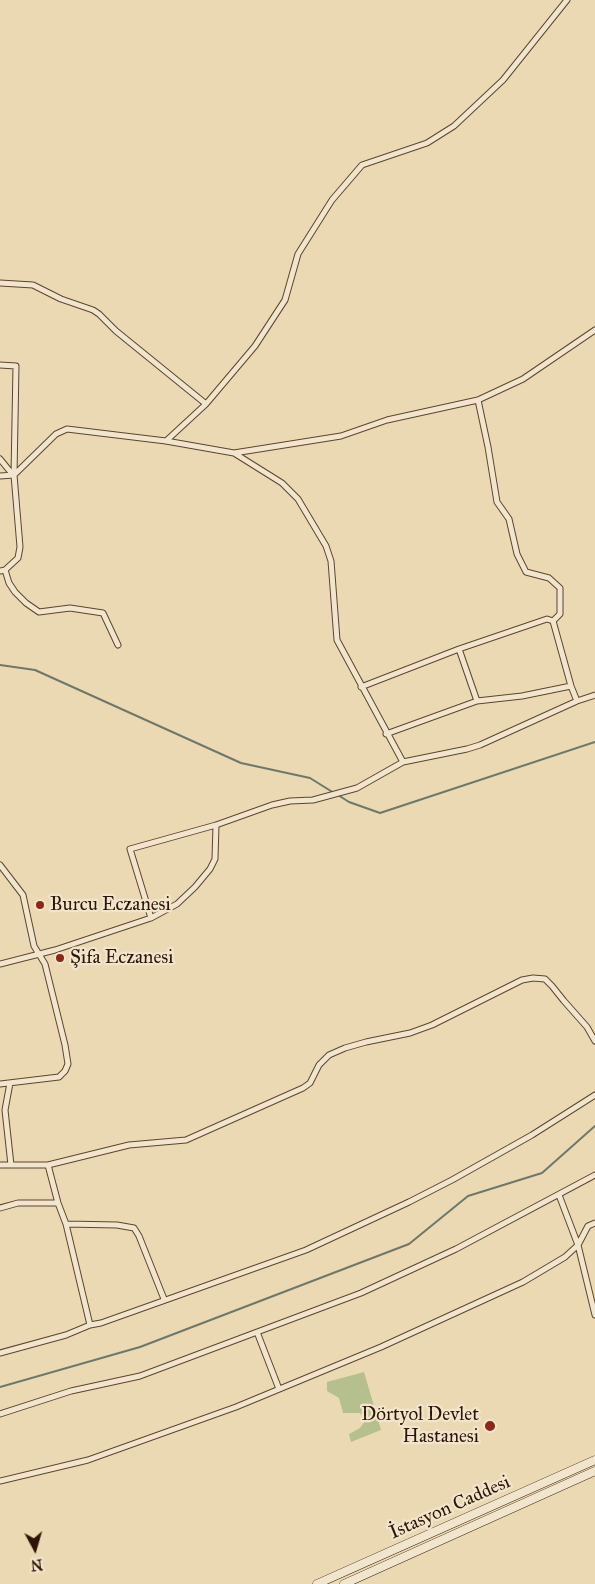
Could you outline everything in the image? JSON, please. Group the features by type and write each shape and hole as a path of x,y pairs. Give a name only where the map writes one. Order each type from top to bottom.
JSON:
{"main road":[{"name":"İstasyon Caddesi","path":"317,1584 595,1460"},
{"name":"İstasyon Caddesi","path":"344,1584 595,1470"}],"street":[{"path":"166,441 206,404 255,346 285,300 298,254 332,200 362,165 427,143 454,126 503,80 567,0"},
{"path":"0,283 34,286 61,299 93,310 206,404"},
{"path":"0,476 14,475 56,434 67,428 166,441 234,453 341,436 388,420 478,400 523,380 595,330"},
{"path":"0,366 16,366 14,475 20,547 18,558 3,570 15,592 39,612 70,608 103,613 118,645"},
{"path":"478,400 498,502 509,519 518,554 526,572 549,578 560,588 560,614 552,621"},
{"path":"234,453 282,483 298,499 326,546 331,561 337,640 361,688 403,762"},
{"path":"0,459 14,475"},
{"path":"361,688 459,649 547,619 552,621"},
{"path":"552,621 570,686 577,701"},
{"path":"459,649 477,702"},
{"path":"386,734 477,702 522,696 570,686"},
{"path":"151,918 130,849 216,825 272,805 290,801 313,800 357,788 403,762 480,745 577,701 595,695"},
{"path":"0,964 40,954 151,918 177,904 210,869 214,858 216,825"},
{"path":"0,864 23,896 34,946 45,964 68,1064 65,1071 59,1077 0,1084"},
{"path":"0,1165 48,1165 129,1145 186,1140 303,1088 310,1083 319,1065 330,1055 345,1048 410,1033 432,1025 522,980 533,978 545,979 588,1028 595,1041"},
{"path":"10,1083 5,1110 11,1165"},
{"path":"0,1353 66,1335 90,1324 101,1322 306,1250 409,1202 532,1136 595,1095"},
{"path":"48,1165 58,1203 66,1224 90,1324"},
{"path":"0,1414 71,1391 140,1376 361,1293 456,1249 595,1175"},
{"path":"559,1195 578,1245 595,1315"},
{"path":"0,1208 18,1203 58,1203"},
{"path":"0,1481 88,1460 236,1407 381,1347 523,1282 565,1257 578,1245 588,1226 595,1223"},
{"path":"66,1224 117,1225 134,1228 164,1299"},
{"path":"257,1332 279,1389"}],"green space":[{"path":"364,1372 381,1430 351,1442 349,1434 360,1428 366,1420 360,1413 343,1413 339,1398 327,1391 327,1382"}],"waterway":[{"path":"0,665 35,670 241,763 310,778 334,793"},
{"path":"338,795 349,802 380,813 595,742"},
{"path":"0,1387 140,1347 409,1244 468,1196 542,1173 595,1126"}],"place":[{"name":"Burcu Eczanesi","path":"40,905"},
{"name":"Şifa Eczanesi","path":"60,958"},
{"name":"Dörtyol Devlet Hastanesi","path":"490,1426"}]}
